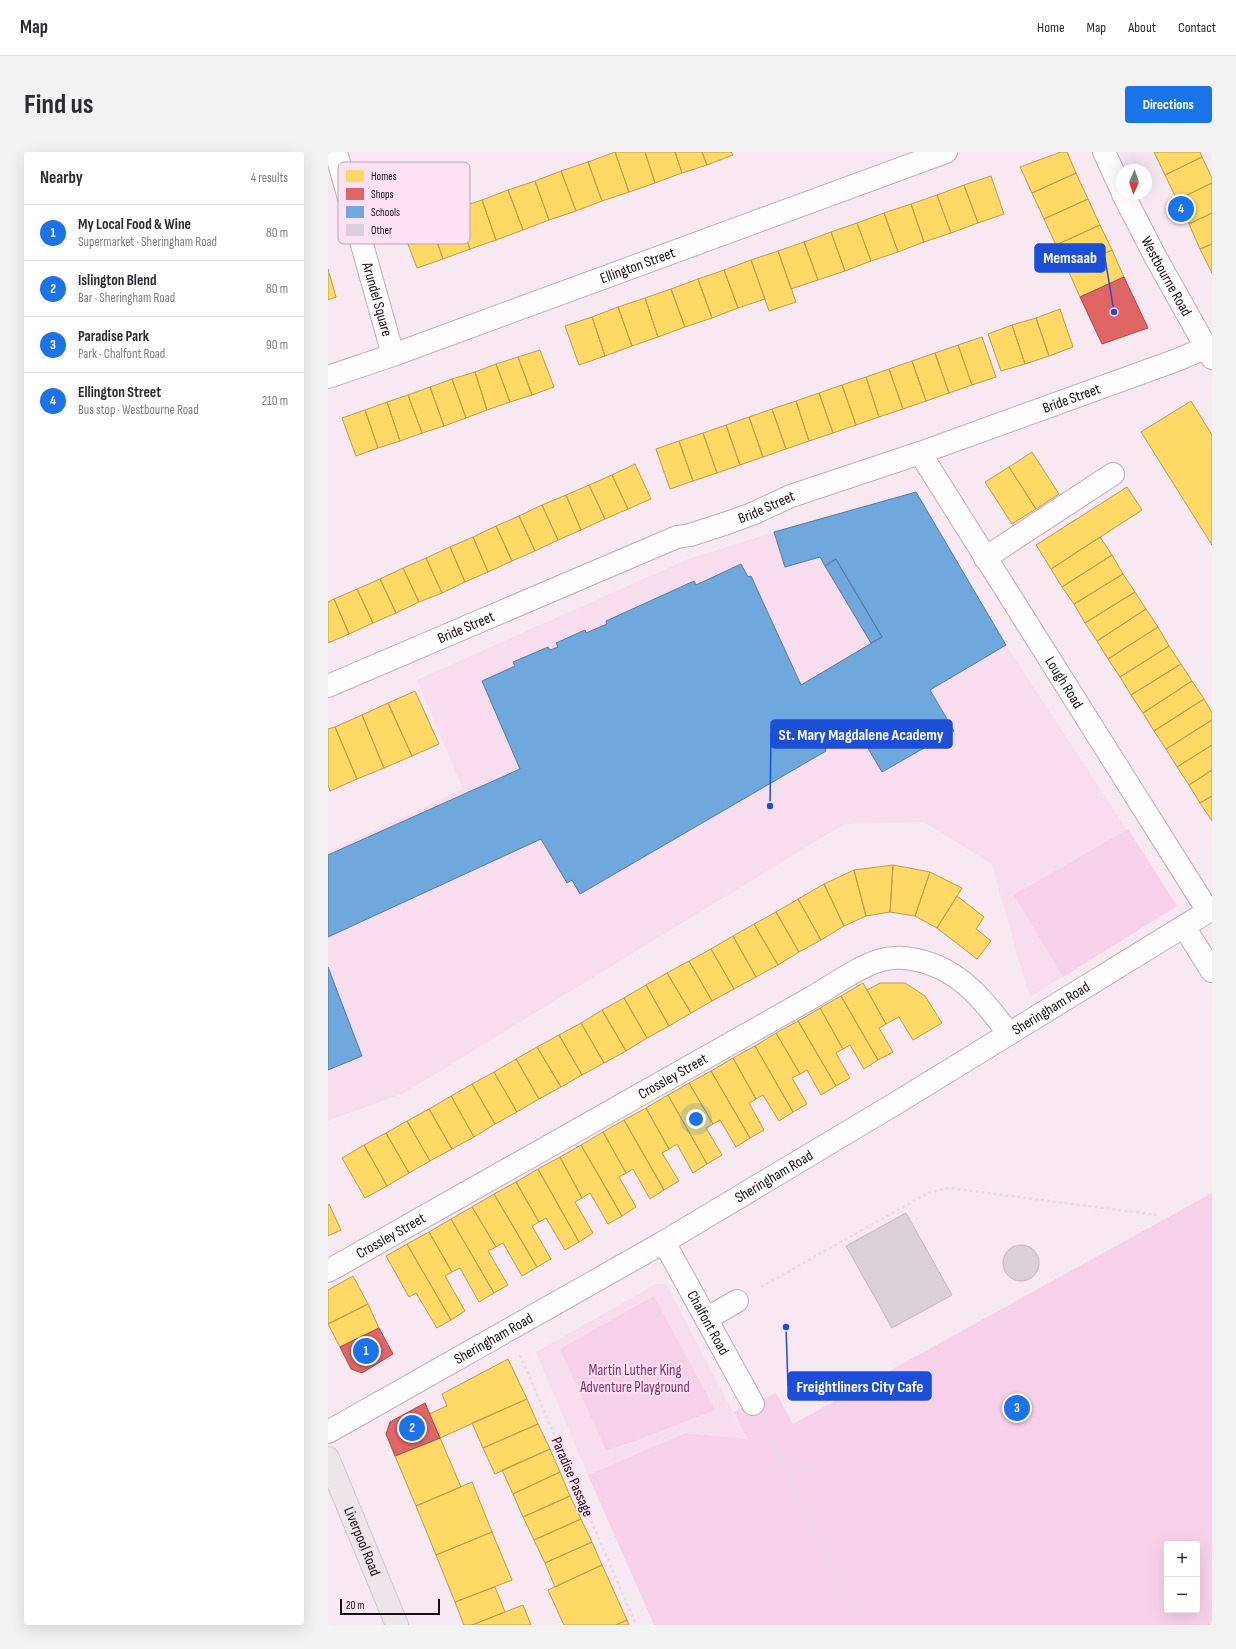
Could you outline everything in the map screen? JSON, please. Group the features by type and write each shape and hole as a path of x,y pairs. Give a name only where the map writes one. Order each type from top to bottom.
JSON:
{"main road":[{"name":"Liverpool Road","path":"328,1458 397,1625"}],"street":[{"name":"Arundel Square","path":"336,152 339,162"},
{"name":"Ellington Street","path":"328,377 393,355 946,152"},
{"name":"Westbourne Road","path":"1104,152 1116,178"},
{"name":"Westbourne Road","path":"1127,200 1156,258 1210,350"},
{"name":"Arundel Square","path":"362,244 393,355"},
{"name":"Bride Street","path":"328,686 678,537 690,535 730,522 791,496 920,453 1177,360 1210,350"},
{"name":"Lough Road","path":"920,453 1210,910"},
{"path":"986,558 1113,474"},
{"name":"Sheringham Road","path":"328,1432 664,1242 1009,1034 1210,910"},
{"path":"1184,927 1212,971"},
{"name":"Crossley Street","path":"328,1271 811,998 857,970 881,960 906,957 929,962 951,972 971,989 1009,1034"},
{"name":"Chalfont Road","path":"664,1242 753,1404"},
{"path":"706,1318 737,1301"}],"path":[{"path":"737,1301 928,1193 949,1188 1158,1215"},
{"name":"Paradise Passage","path":"508,1329 636,1625"},
{"path":"753,1404 790,1478 858,1625"},
{"path":"790,1478 833,1456"}],"shaded area":[{"path":"916,492 1006,645 1177,906 1031,996 1027,989 992,864 924,822 844,824 404,1093 328,1121 328,852 463,789 417,680 688,559 774,532"},
{"name":"Martin Luther King Adventure Playground","path":"656,1284 666,1284 747,1439 685,1433 588,1475 536,1352"}],"green space":[{"path":"1128,829 1177,906 1063,977 1014,895"},
{"path":"1212,1193 1212,1625 654,1625 588,1475 685,1433 747,1439 734,1412 776,1393 793,1424"},
{"name":"Martin Luther King Adventure Playground","path":"654,1296 715,1410 633,1442 606,1450 560,1349"}],"building: Homes":[{"path":"615,152 629,192 602,201 588,162"},
{"path":"615,152 645,152 655,183 629,192"},
{"path":"645,152 675,152 682,173 655,183"},
{"path":"675,152 702,152 707,165 682,173"},
{"path":"702,152 731,152 733,155 707,165"},
{"path":"1061,152 1067,152 1076,173 1032,193 1020,167"},
{"path":"1154,152 1200,152 1202,157 1165,175"},
{"path":"1202,157 1212,178 1212,183 1177,200 1165,175"},
{"path":"588,162 602,201 576,211 561,171"},
{"path":"561,171 576,211 549,220 535,181"},
{"path":"1076,173 1088,199 1044,219 1032,193"},
{"path":"991,176 1004,214 978,223 964,185"},
{"path":"535,181 549,220 523,230 508,190"},
{"path":"1212,183 1212,213 1189,224 1177,200"},
{"path":"964,185 978,223 951,233 937,195"},
{"path":"508,190 523,230 496,240 482,200"},
{"path":"937,195 951,233 924,242 911,204"},
{"path":"1088,199 1100,225 1056,245 1044,219"},
{"path":"482,200 496,240 470,249 468,244 470,244 470,204"},
{"path":"911,204 924,242 898,252 884,213"},
{"path":"884,213 898,252 871,261 857,223"},
{"path":"1212,213 1212,244 1200,249 1189,224"},
{"path":"857,223 871,261 845,271 831,232"},
{"path":"1100,225 1112,250 1068,270 1056,245"},
{"path":"831,232 845,271 818,280 804,242"},
{"path":"804,242 818,280 791,289 778,251"},
{"path":"408,244 438,244 443,259 417,268"},
{"path":"438,244 468,244 470,249 443,259"},
{"path":"1212,244 1212,273 1200,249"},
{"path":"1112,250 1124,277 1080,297 1068,270"},
{"path":"778,251 796,302 769,311 751,260"},
{"path":"751,260 765,299 738,308 724,270"},
{"path":"328,269 336,297 328,300"},
{"path":"724,270 738,308 712,318 698,279"},
{"path":"698,279 712,318 685,327 671,289"},
{"path":"671,289 685,327 658,337 645,298"},
{"path":"645,298 658,337 632,346 618,307"},
{"path":"618,307 632,346 605,356 592,317"},
{"path":"1060,309 1073,347 1049,356 1036,318"},
{"path":"592,317 605,356 579,365 565,326"},
{"path":"1036,318 1049,356 1025,364 1012,325"},
{"path":"1012,325 1025,364 1001,371 988,334"},
{"path":"982,337 996,377 972,385 958,345"},
{"path":"958,345 972,385 949,393 935,353"},
{"path":"540,350 554,387 532,395 518,357"},
{"path":"935,353 949,393 926,401 912,361"},
{"path":"518,357 532,395 510,402 496,364"},
{"path":"912,361 926,401 903,409 889,369"},
{"path":"496,364 510,402 487,410 475,372"},
{"path":"889,369 903,409 879,417 866,377"},
{"path":"475,372 487,410 466,418 452,379"},
{"path":"866,377 879,417 856,425 842,385"},
{"path":"452,379 466,418 444,426 430,387"},
{"path":"842,385 856,425 833,433 819,393"},
{"path":"430,387 444,426 422,433 408,395"},
{"path":"819,393 833,433 809,441 796,401"},
{"path":"408,395 422,433 400,441 387,402"},
{"path":"796,401 809,441 786,449 772,409"},
{"path":"1191,401 1212,435 1212,545 1141,432"},
{"path":"387,402 400,441 378,448 365,410"},
{"path":"772,409 786,449 763,457 749,417"},
{"path":"365,410 378,448 356,456 342,418"},
{"path":"749,417 763,457 740,465 726,425"},
{"path":"726,425 740,465 717,473 703,433"},
{"path":"703,433 717,473 693,481 679,441"},
{"path":"679,441 693,481 670,489 656,449"},
{"path":"1032,452 1059,494 1036,509 1009,467"},
{"path":"635,464 651,499 628,509 612,475"},
{"path":"1009,467 1036,509 1012,524 985,482"},
{"path":"612,475 628,509 605,519 589,485"},
{"path":"589,485 605,519 581,530 566,495"},
{"path":"1127,487 1142,510 1051,569 1036,545"},
{"path":"566,495 581,530 558,540 542,505"},
{"path":"542,505 558,540 535,551 519,516"},
{"path":"519,516 535,551 512,561 496,526"},
{"path":"496,526 512,561 488,572 473,537"},
{"path":"473,537 488,572 465,582 450,547"},
{"path":"1100,537 1112,555 1062,587 1051,569"},
{"path":"450,547 465,582 442,593 426,558"},
{"path":"1112,555 1123,574 1074,604 1062,587"},
{"path":"426,558 442,593 419,602 403,568"},
{"path":"403,568 419,602 396,613 380,579"},
{"path":"1123,574 1135,592 1085,623 1074,604"},
{"path":"380,579 396,613 373,623 357,589"},
{"path":"357,589 373,623 349,634 334,599"},
{"path":"1135,592 1146,609 1097,641 1085,623"},
{"path":"334,599 349,634 328,643 328,602"},
{"path":"1146,609 1158,627 1108,659 1097,641"},
{"path":"1158,627 1169,646 1120,677 1108,659"},
{"path":"1169,646 1181,664 1131,695 1120,677"},
{"path":"1181,664 1192,681 1143,713 1131,695"},
{"path":"1192,681 1204,699 1154,731 1143,713"},
{"path":"415,691 439,744 412,756 388,703"},
{"path":"1204,699 1212,713 1212,720 1166,749 1154,731"},
{"path":"388,703 412,756 384,768 362,715"},
{"path":"362,715 384,768 357,779 335,727"},
{"path":"1212,720 1212,745 1177,767 1166,749"},
{"path":"335,727 357,779 330,791 328,785 328,729"},
{"path":"1212,745 1212,770 1189,785 1177,767"},
{"path":"1212,770 1212,796 1200,803 1189,785"},
{"path":"1212,796 1212,821 1200,803"},
{"path":"893,865 890,912 866,916 854,870"},
{"path":"893,865 930,872 915,916 890,912"},
{"path":"854,870 866,916 844,926 824,884"},
{"path":"930,872 962,888 937,928 915,916"},
{"path":"824,884 844,926 821,940 798,899"},
{"path":"957,896 984,917 976,929 991,941 977,959 937,928"},
{"path":"798,899 821,940 799,952 776,912"},
{"path":"776,912 799,952 778,965 754,924"},
{"path":"754,924 778,965 756,977 733,936"},
{"path":"733,936 756,977 734,989 711,949"},
{"path":"711,949 734,989 712,1001 689,961"},
{"path":"689,961 712,1001 691,1013 667,973"},
{"path":"667,973 691,1013 669,1026 646,985"},
{"path":"863,983 886,1024 879,1028 893,1052 878,1060 841,996"},
{"path":"880,983 905,983 925,996 942,1023 913,1040 899,1017 886,1024 867,990"},
{"path":"646,985 669,1026 647,1038 624,998"},
{"path":"841,996 878,1060 864,1069 850,1045 843,1049 820,1008"},
{"path":"624,998 647,1038 626,1051 602,1010"},
{"path":"820,1008 843,1049 836,1053 850,1078 836,1086 798,1021"},
{"path":"602,1010 626,1051 604,1063 581,1023"},
{"path":"798,1021 836,1086 821,1095 807,1070 800,1074 776,1033"},
{"path":"581,1023 604,1063 582,1075 559,1035"},
{"path":"776,1033 800,1074 792,1078 807,1104 793,1112 755,1046"},
{"path":"559,1035 582,1075 561,1087 537,1047"},
{"path":"755,1046 793,1112 779,1121 763,1095 756,1099 733,1058"},
{"path":"537,1047 561,1087 539,1099 516,1059"},
{"path":"733,1058 756,1099 749,1103 764,1130 750,1138 711,1071"},
{"path":"516,1059 539,1099 517,1112 494,1072"},
{"path":"711,1071 750,1138 736,1147 720,1120 713,1124 689,1083"},
{"path":"494,1072 517,1112 495,1124 472,1084"},
{"path":"689,1083 713,1124 706,1128 722,1155 707,1164 668,1095"},
{"path":"472,1084 495,1124 474,1137 451,1096"},
{"path":"668,1095 707,1164 693,1173 677,1144 669,1149 646,1108"},
{"path":"451,1096 474,1137 452,1149 429,1109"},
{"path":"646,1108 669,1149 662,1153 679,1181 664,1190 624,1120"},
{"path":"429,1109 452,1149 430,1161 407,1121"},
{"path":"624,1120 664,1190 650,1199 633,1169 626,1173 603,1132"},
{"path":"407,1121 430,1161 409,1173 386,1133"},
{"path":"603,1132 626,1173 619,1177 636,1207 622,1216 581,1145"},
{"path":"386,1133 409,1173 387,1186 364,1145"},
{"path":"364,1145 387,1186 365,1198 342,1158"},
{"path":"581,1145 622,1216 608,1224 590,1193 582,1198 560,1157"},
{"path":"560,1157 582,1198 575,1202 593,1233 579,1242 538,1169"},
{"path":"538,1169 579,1242 565,1250 546,1218 539,1222 516,1182"},
{"path":"516,1182 539,1222 532,1226 551,1259 537,1267 494,1194"},
{"path":"494,1194 537,1267 522,1276 503,1243 496,1247 472,1207"},
{"path":"329,1204 341,1230 328,1236 328,1205"},
{"path":"472,1207 496,1247 488,1251 508,1285 494,1293 451,1219"},
{"path":"451,1219 494,1293 479,1302 460,1268 452,1272 429,1232"},
{"path":"429,1232 452,1272 445,1276 465,1311 451,1320 407,1244"},
{"path":"407,1244 451,1320 437,1328 416,1293 409,1297 386,1256"},
{"path":"353,1276 368,1304 328,1324 328,1290"},
{"path":"368,1304 379,1328 340,1347 328,1324"},
{"path":"508,1359 527,1399 440,1438 429,1414 447,1406 442,1394"},
{"path":"527,1399 538,1424 483,1448 472,1423"},
{"path":"538,1424 550,1449 495,1474 483,1448"},
{"path":"440,1438 461,1487 416,1506 395,1456"},
{"path":"550,1449 560,1472 513,1494 502,1470"},
{"path":"560,1472 570,1496 523,1517 513,1494"},
{"path":"472,1482 492,1532 436,1555 416,1506"},
{"path":"570,1496 581,1519 534,1540 523,1517"},
{"path":"581,1519 592,1542 545,1563 534,1540"},
{"path":"492,1532 512,1580 455,1602 436,1555"},
{"path":"592,1542 602,1565 555,1587 545,1563"},
{"path":"602,1565 627,1620 616,1625 564,1625 548,1590"},
{"path":"495,1587 505,1612 472,1625 464,1625 455,1602"},
{"path":"523,1605 531,1625 472,1625 505,1612"},
{"path":"627,1620 629,1625 616,1625"}],"building: Shops":[{"path":"1124,277 1148,328 1102,344 1080,297"},
{"path":"379,1328 393,1354 362,1373 351,1369 340,1347"},
{"path":"425,1403 440,1438 395,1456 386,1434 390,1422"}],"building: Schools":[{"path":"916,492 1006,645 930,690 954,731 882,772 856,728 826,741 828,747 825,748 826,751 580,894 572,880 567,883 541,839 328,937 328,855 520,769 482,681 515,666 513,662 548,647 550,650 558,647 556,643 585,630 586,633 607,624 606,621 694,581 696,585 741,564 748,577 751,576 801,685 882,637 836,559 825,566 820,557 785,567 774,532"},
{"path":"836,559 882,637 871,643 825,566"},
{"path":"328,967 362,1056 328,1070"}],"building: Other":[{"path":"906,1213 952,1295 892,1328 846,1246"},
{"path":"1025,1245 1034,1250 1038,1256 1038,1270 1034,1276 1025,1281 1017,1281 1008,1276 1004,1270 1003,1259 1008,1250 1014,1246"}],"place":[{"name":"Ellington Street","path":"1181,209"},
{"name":"Memsaab","path":"1114,312"},
{"name":"St. Mary Magdalene Academy","path":"770,806"},
{"name":"Freightliners City Cafe","path":"786,1327"},
{"name":"My Local Food & Wine","path":"366,1351"},
{"name":"Paradise Park","path":"1017,1408"},
{"name":"Islington Blend","path":"412,1428"}]}
